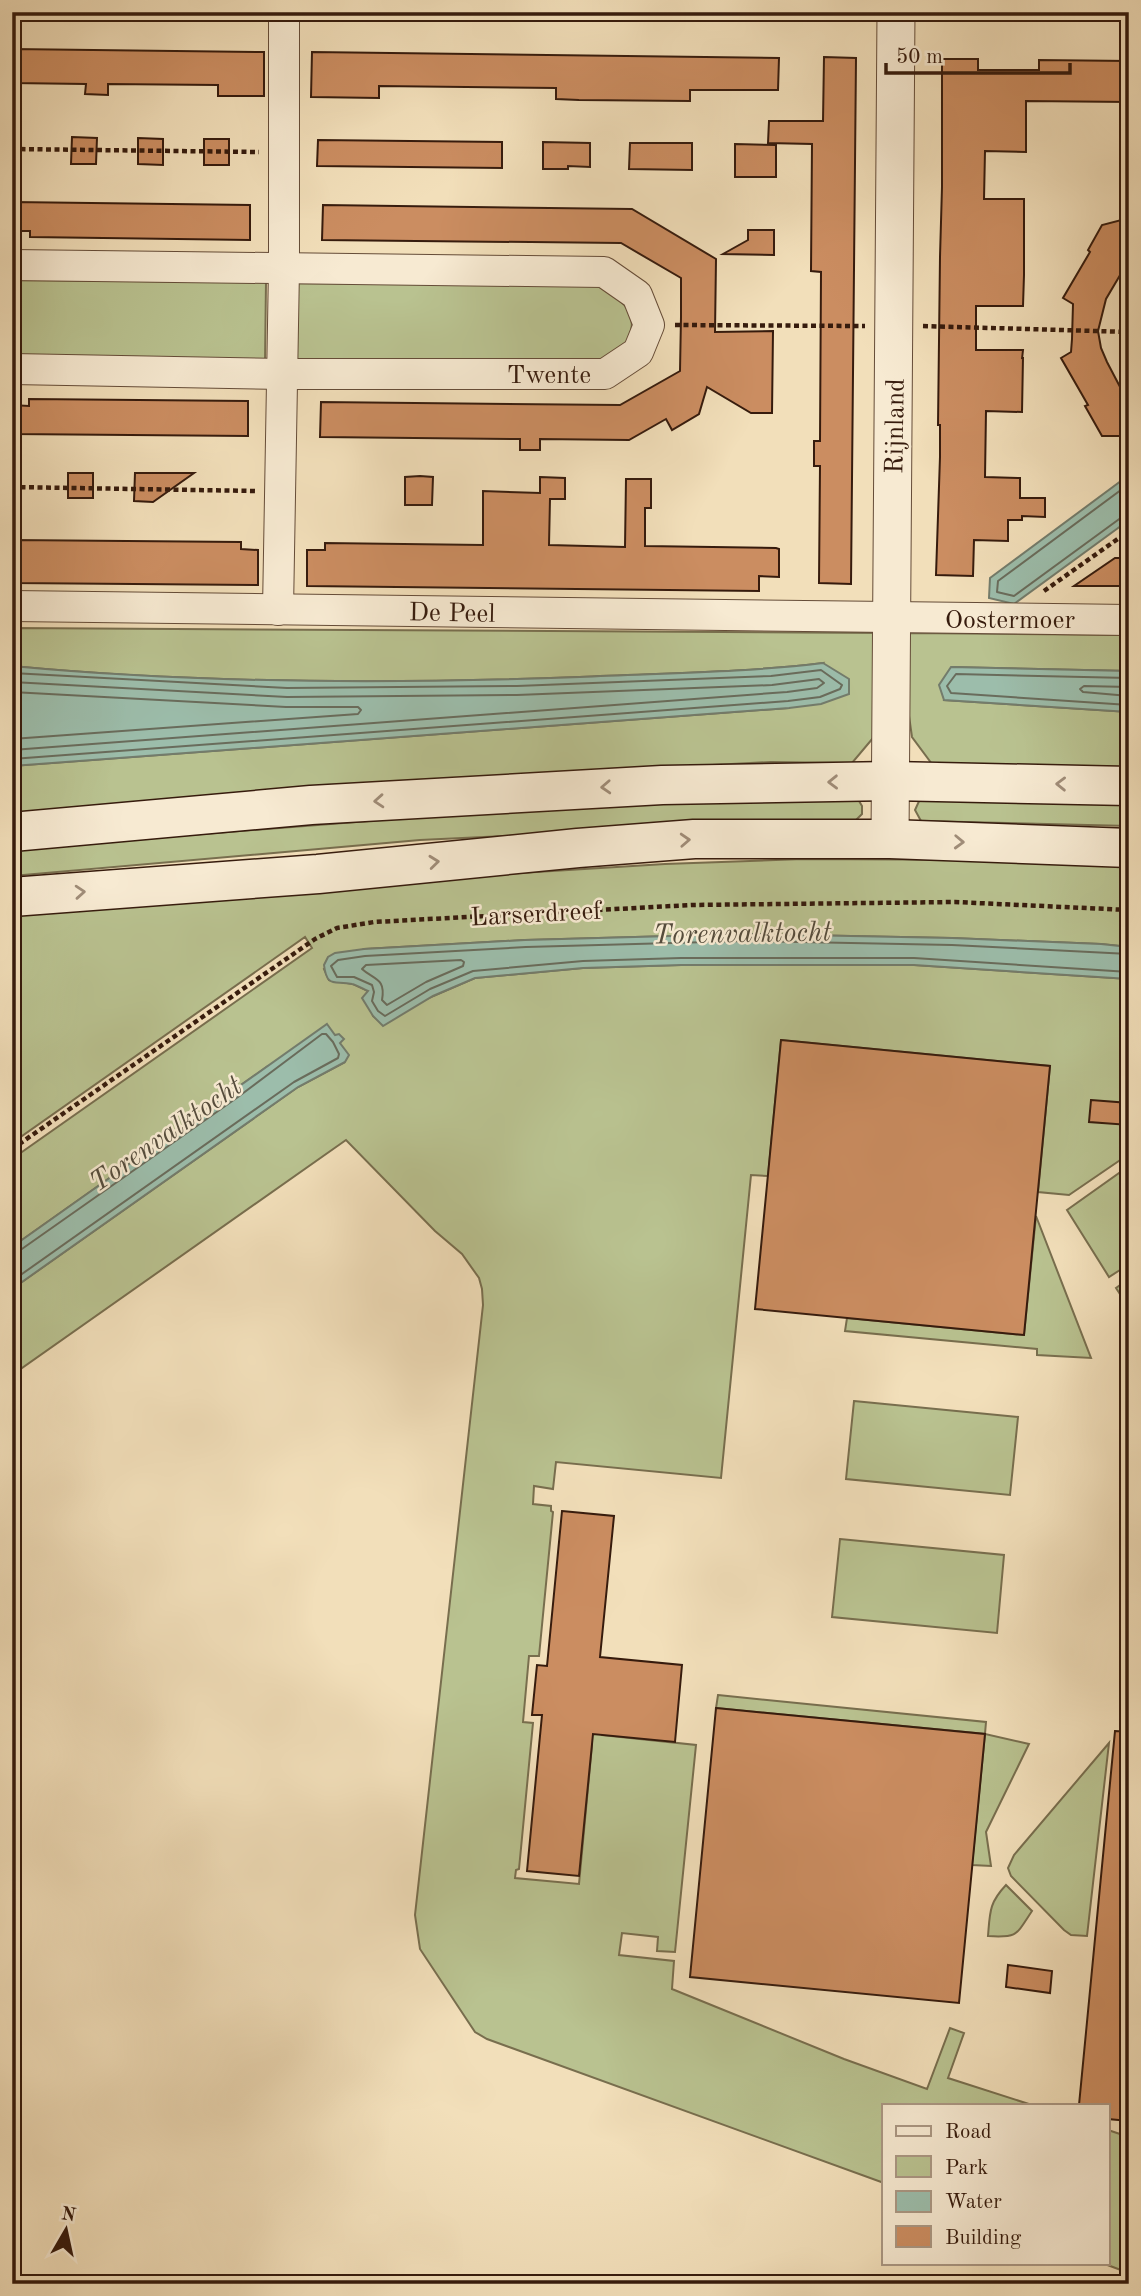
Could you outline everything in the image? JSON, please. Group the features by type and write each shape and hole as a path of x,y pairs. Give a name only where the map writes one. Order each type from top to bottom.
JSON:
{"main road":[{"path":"12,831 311,805 662,785 891,780 1129,786"},
{"path":"12,897 318,874 694,839 890,839 1129,848"}],"street":[{"path":"278,610 284,268 284,12"},
{"name":"Rijnland","path":"890,839 896,326 896,12"},
{"name":"Twente","path":"12,265 604,272 637,295 649,325 638,352 605,374 282,374 12,369"},
{"name":"De Peel","path":"12,606 891,618"},
{"name":"Oostermoer","path":"891,618 1129,620"}],"path":[{"path":"12,149 285,152"},
{"path":"12,487 278,491"},
{"path":"1026,619 1027,603 1129,531"},
{"name":"Larserdreef","path":"12,1149 315,939 337,928 373,922 691,905 955,902 1129,909"}],"green space":[{"path":"12,280 266,282 265,363 12,359"},
{"path":"295,283 598,285 625,306 632,328 628,341 612,361 294,363"},
{"path":"12,628 881,633 873,738 852,763 771,762 654,768 12,823 12,766 789,708 823,663 701,672 438,681 296,681 153,676 12,666"},
{"path":"909,633 1129,635 1129,671 952,667 944,700 1129,712 1129,767 932,764 912,737 908,709"},
{"path":"920,799 1129,802 1129,826 921,821 915,810"},
{"path":"699,800 859,801 862,814 853,823 794,822 420,840 12,876 12,849 471,813"},
{"path":"1129,857 1129,947 952,938 745,934 525,940 364,949 324,969 329,980 353,984 368,991 373,1016 378,1020 475,978 583,968 681,965 914,965 1129,979 1129,1154 1069,1195 1038,1192 1050,1066 781,1040 768,1176 751,1175 721,1478 556,1462 553,1489 534,1486 533,1504 551,1506 553,1512 539,1656 529,1656 523,1722 533,1723 519,1869 516,1870 515,1878 579,1884 592,1745 588,1721 602,1735 696,1745 675,1952 657,1951 658,1937 622,1933 619,1955 674,1961 672,1989 844,2059 927,2089 950,2028 964,2033 948,2078 1029,2104 882,2104 882,2182 487,2039 475,2032 420,1949 415,1915 483,1305 482,1289 479,1278 462,1254 435,1231 346,1140 12,1375 12,1289 298,1087 345,1062 268,1066 12,1247 12,1159 312,948 305,937 12,1143 12,908 307,886 665,864 803,859 992,860"},
{"path":"1129,1166 1129,1308 1116,1288 1127,1280 1120,1270 1109,1277 1067,1210"},
{"path":"1036,1216 1091,1358 1037,1355 1037,1349 845,1331 847,1318 1024,1335"},
{"path":"854,1401 1018,1417 1010,1495 846,1479"},
{"path":"840,1539 1004,1555 997,1633 832,1617"},
{"path":"718,1695 986,1722 985,1734 716,1708"},
{"path":"985,1734 1029,1744 986,1832 991,1866 972,1865"},
{"path":"1109,1743 1087,1936 1071,1935 1011,1876 1008,1868 1014,1855"},
{"path":"1006,1885 1032,1911 1015,1933 988,1936 991,1908"},
{"path":"1110,2131 1129,2137 1129,2273 1105,2264 1110,2264"}],"water":[{"path":"1129,475 1129,520 1014,604 989,598 990,578"},
{"path":"823,663 849,679 849,694 821,704 789,708 12,766 12,666 153,676 367,681 702,672"},
{"path":"951,667 1129,671 1129,712 944,700 939,685"},
{"path":"745,934 952,938 1129,947 1129,979 914,965 681,965 583,968 475,978 433,996 383,1026 362,998 368,991 354,985 330,981 324,965 328,957 335,953 364,949 525,940"},
{"path":"327,1024 335,1035 339,1034 344,1039 340,1043 349,1055 345,1062 298,1087 12,1289 12,1247"}],"building":[{"path":"12,49 264,52 264,96 218,96 218,85 108,84 108,95 85,94 86,84 12,83"},
{"path":"312,52 779,58 778,90 690,90 690,101 579,100 556,99 556,88 379,86 379,98 311,97"},
{"path":"824,57 856,58 851,584 819,583 820,466 814,466 814,441 820,441 821,272 811,271 812,144 768,143 769,121 823,121"},
{"path":"942,59 978,59 978,70 1039,70 1039,60 1129,61 1129,102 1026,101 1026,152 985,151 984,199 1024,199 1024,275 1023,306 976,306 976,350 1023,350 1022,412 986,411 985,477 1020,478 1020,498 1045,498 1045,517 1022,516 1022,520 1008,520 1008,541 974,540 973,576 936,575 940,457 938,425"},
{"path":"72,137 97,138 96,164 71,164"},
{"path":"138,138 163,139 163,165 138,164"},
{"path":"204,139 229,139 229,165 204,165"},
{"path":"318,140 502,142 502,168 317,166"},
{"path":"543,142 590,143 590,167 543,169"},
{"path":"630,143 692,143 692,170 629,169"},
{"path":"735,144 776,145 776,177 735,177"},
{"path":"12,202 250,205 250,240 30,237 30,231 12,231"},
{"path":"323,205 632,209 716,259 715,332 773,331 772,413 751,413 707,387 699,414 672,430 666,419 629,440 540,439 540,450 520,450 520,439 320,437 321,402 620,405 680,371 681,317 681,278 621,243 322,240"},
{"path":"1129,218 1129,260 1106,299 1098,331 1101,348 1129,404 1129,436 1102,436 1061,358 1071,352 1072,339 1073,304 1063,298 1090,252 1088,250 1102,225"},
{"path":"748,230 774,230 774,255 723,254 748,240"},
{"path":"29,399 248,401 248,436 12,434 12,405 29,406"},
{"path":"68,473 93,473 93,498 68,498"},
{"path":"135,473 194,473 153,502 134,501"},
{"path":"405,477 433,477 432,505 405,505"},
{"path":"540,477 565,478 565,499 550,499 549,545 625,547 626,479 651,479 651,508 645,508 645,546 776,548 779,549 779,577 759,576 759,591 307,586 307,550 325,550 325,543 483,545 483,491 540,493"},
{"path":"12,540 241,542 241,549 258,550 258,585 12,583"},
{"path":"1115,558 1129,558 1129,586 1074,586"},
{"path":"781,1040 1050,1066 1024,1335 755,1309"},
{"path":"1091,1100 1129,1103 1129,1125 1089,1122"},
{"path":"562,1511 614,1516 600,1657 682,1665 675,1742 593,1734 579,1876 527,1871 542,1715 532,1715 537,1665 547,1666"},
{"path":"716,1708 985,1734 959,2003 690,1977"},
{"path":"1115,1731 1129,1732 1129,2121 1110,2119 1110,2104 1079,2104"},
{"path":"1008,1965 1052,1971 1050,1993 1006,1987"}],"water label":[{"name":"Torenvalktocht","path":"742,932"},
{"name":"Torenvalktocht","path":"165,1133"}]}
